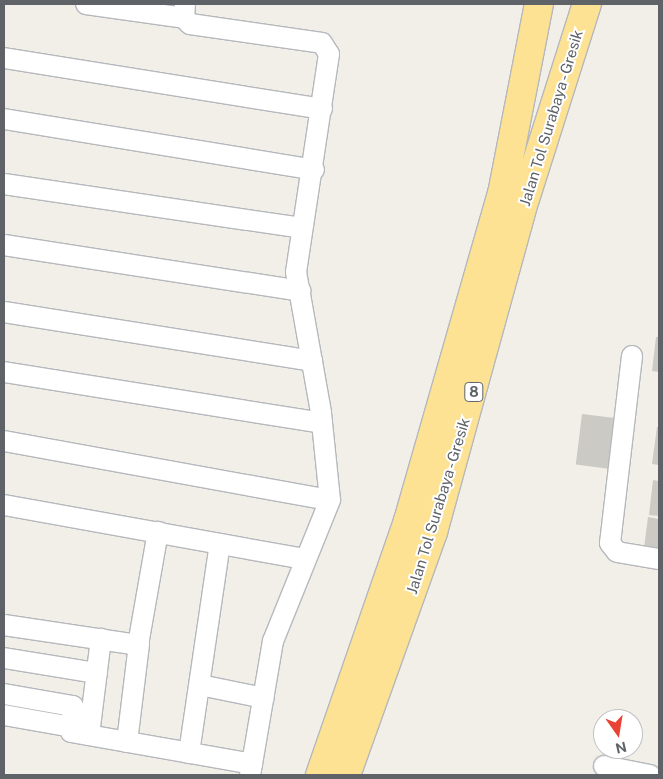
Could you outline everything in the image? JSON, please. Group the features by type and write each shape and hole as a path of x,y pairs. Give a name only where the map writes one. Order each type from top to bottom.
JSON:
{"highway":[{"name":"Jalan Tol Surabaya - Gresik","path":"320,775 408,521 502,194 539,4"},
{"name":"Jalan Tol Surabaya - Gresik","path":"502,194 531,126 571,4"},
{"name":"Jalan Tol Surabaya - Gresik","path":"346,775 433,532 525,199 587,4"}],"street":[{"path":"4,715 127,742 190,753 251,770 273,641 330,500 322,423 296,272 302,228 314,170 329,54 326,45 190,24 184,11 86,4"},
{"path":"4,58 322,109"},
{"path":"4,120 314,170"},
{"path":"4,184 302,228"},
{"path":"4,245 300,291"},
{"path":"4,312 312,360"},
{"path":"632,356 610,543 617,552 659,559"},
{"path":"4,372 322,423"},
{"path":"4,441 330,500"},
{"path":"4,505 305,559"},
{"path":"127,742 139,644 158,532"},
{"path":"190,753 220,544"},
{"path":"4,625 139,644"},
{"path":"80,731 97,673 101,639"},
{"path":"4,658 97,673"},
{"path":"200,685 264,698"},
{"path":"4,694 73,706 80,731"},
{"path":"604,766 650,775"}],"building":[{"path":"656,337 659,337 659,372 652,371"},
{"path":"582,414 615,418 609,469 576,465"},
{"path":"657,427 659,427 659,465 652,464"},
{"path":"653,480 659,481 659,516 649,515"},
{"path":"648,517 659,519 659,551 644,548"}]}
